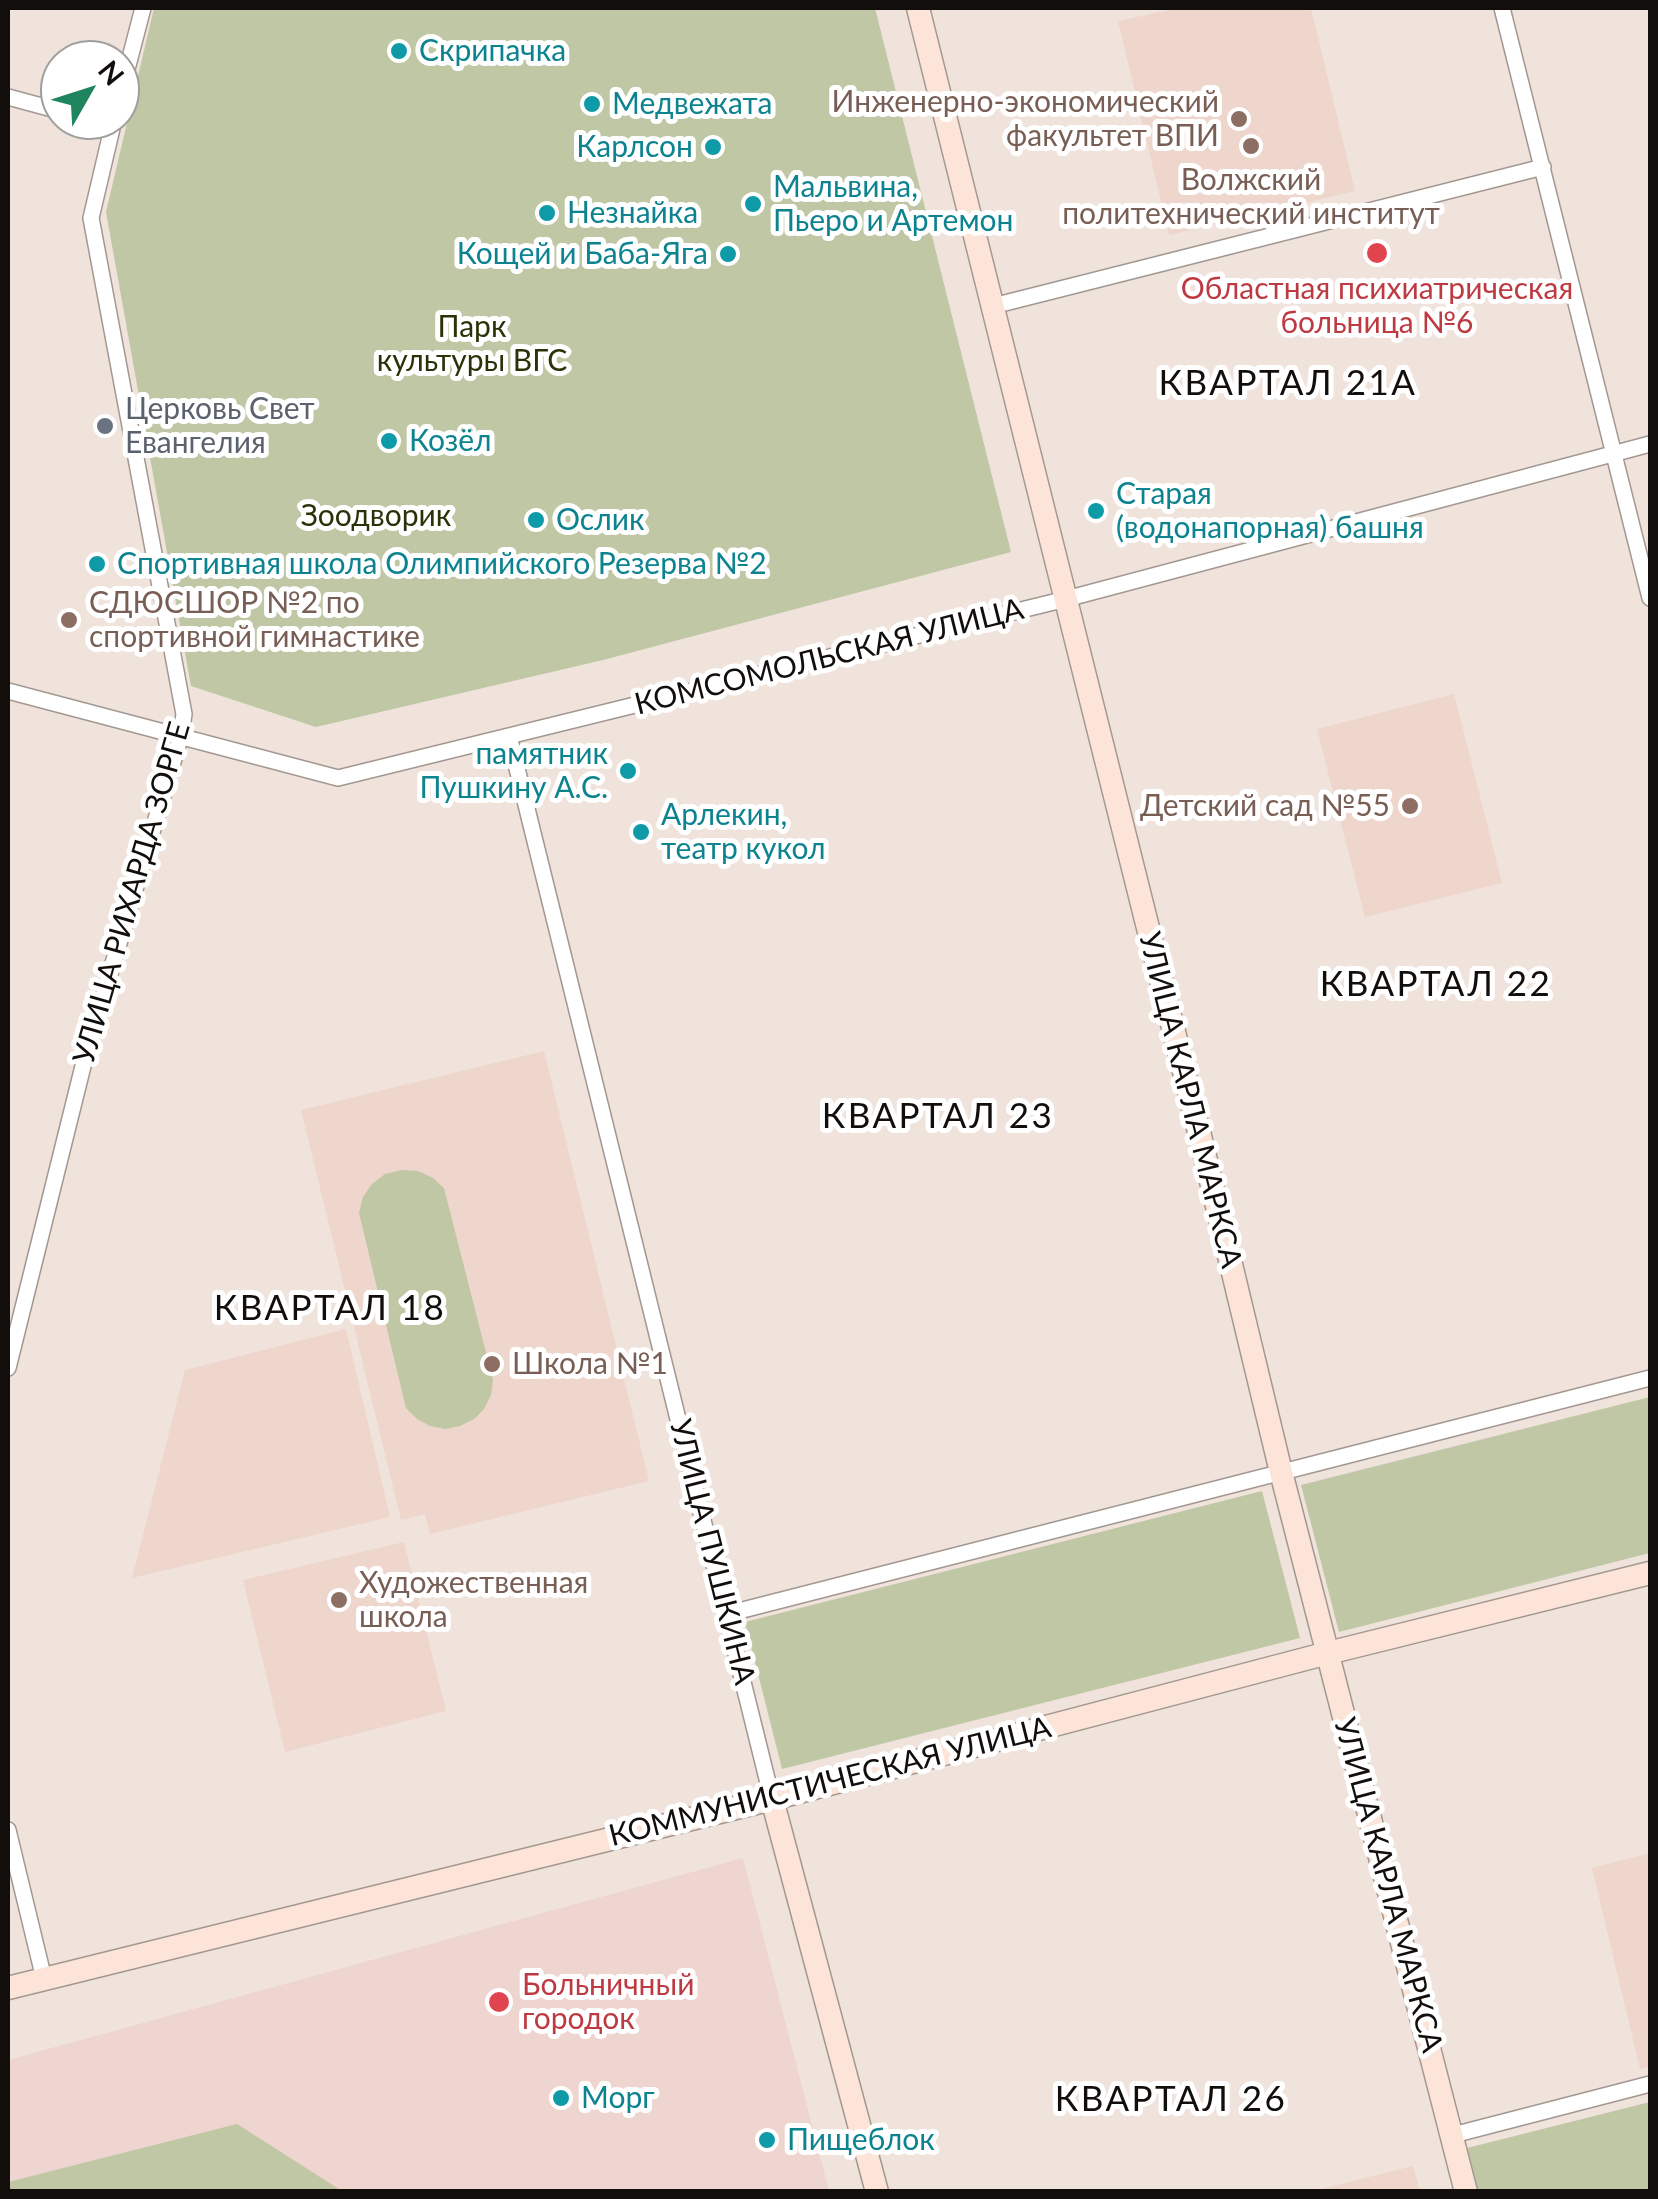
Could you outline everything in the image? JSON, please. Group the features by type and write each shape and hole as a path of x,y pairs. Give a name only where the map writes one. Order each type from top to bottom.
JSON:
{"street":[{"path":"135,40 143,8"},
{"name":"УЛИЦА КАРЛА МАРКСА","path":"918,8 1281,1472 1466,2192"},
{"path":"1502,8 1650,598"},
{"path":"8,97 40,106"},
{"name":"УЛИЦА РИХАРДА ЗОРГЕ","path":"8,1368 86,1054 184,714 91,218 109,140"},
{"path":"993,306 1543,167"},
{"name":"КОМСОМОЛЬСКАЯ УЛИЦА","path":"8,690 338,778 1066,598 1650,444"},
{"name":"УЛИЦА ПУШКИНА","path":"508,736 772,1799 876,2192"},
{"path":"728,1614 1650,1378"},
{"name":"КОММУНИСТИЧЕСКАЯ УЛИЦА","path":"8,1988 772,1799 1650,1572"},
{"path":"8,1830 44,1979"},
{"path":"1453,2135 1650,2084"}],"shaded area":[{"name":"Инженерно-экономический факультет ВПИ","path":"1178,8 1311,8 1355,191 1169,235 1118,21"},
{"name":"Детский сад №55","path":"1454,694 1502,883 1365,917 1317,729"},
{"name":"Школа №1","path":"544,1051 649,1481 430,1534 425,1514 401,1520 301,1110"},
{"path":"346,1329 390,1517 132,1578 185,1370"},
{"path":"404,1542 446,1711 285,1752 243,1580"},
{"path":"1650,1853 1650,2067 1640,2069 1592,1868"},
{"name":"Больничный городок","path":"743,1858 829,2191 8,2192 8,2060"},
{"path":"1413,2166 1420,2191 1313,2191"}],"green space":[{"name":"Парк культуры ВГС","path":"154,8 875,8 1011,552 603,660 316,727 191,686 106,212 123,140 140,140 140,68"},
{"path":"418,1171 444,1188 493,1380 484,1409 474,1419 445,1429 417,1419 406,1408 359,1213 372,1184 385,1174"},
{"path":"1650,1397 1650,1553 1339,1632 1301,1485"},
{"path":"1262,1491 1300,1638 782,1769 745,1622"},
{"path":"1650,2102 1650,2191 1478,2191 1467,2148"},
{"path":"237,2124 342,2191 8,2191 8,2182"}],"place":[{"name":"Скрипачка","path":"399,51"},
{"name":"Медвежата","path":"592,104"},
{"name":"Инженерно-экономический факультет ВПИ","path":"1239,119"},
{"name":"Волжский политехнический институт","path":"1251,146"},
{"name":"Карлсон","path":"713,147"},
{"name":"Мальвина, Пьеро и Артемон","path":"753,204"},
{"name":"Незнайка","path":"547,213"},
{"name":"Областная психиатрическая больница №6","path":"1377,253"},
{"name":"Кощей и Баба-Яга","path":"728,254"},
{"name":"Церковь Свет Евангелия","path":"105,426"},
{"name":"Козёл","path":"389,441"},
{"name":"Старая (водонапорная) башня","path":"1096,511"},
{"name":"Ослик","path":"536,520"},
{"name":"Спортивная школа Олимпийского Резерва №2","path":"97,564"},
{"name":"СДЮСШОР №2 по спортивной гимнастике","path":"69,620"},
{"name":"памятник Пушкину А.С.","path":"628,771"},
{"name":"Детский сад №55","path":"1410,806"},
{"name":"Арлекин, театр кукол","path":"641,832"},
{"name":"Школа №1","path":"492,1364"},
{"name":"Художественная школа","path":"339,1600"},
{"name":"Больничный городок","path":"499,2002"},
{"name":"Морг","path":"561,2098"},
{"name":"Пищеблок","path":"767,2140"}],"district":[{"name":"КВАРТАЛ 21А","path":"1288,384"},
{"name":"КВАРТАЛ 22","path":"1436,985"},
{"name":"КВАРТАЛ 23","path":"938,1117"},
{"name":"КВАРТАЛ 18","path":"330,1309"},
{"name":"КВАРТАЛ 26","path":"1171,2100"}],"park label":[{"name":"Зоодворик","path":"376,516"}]}
